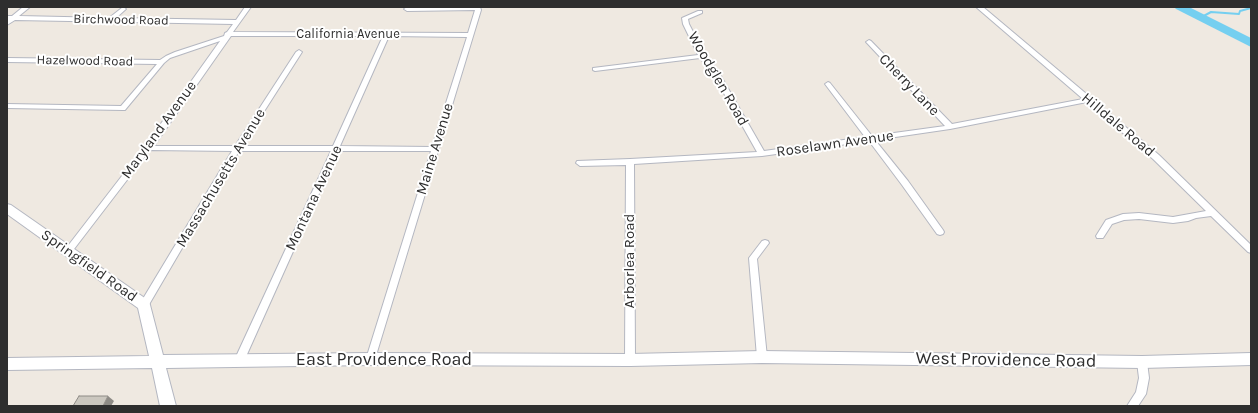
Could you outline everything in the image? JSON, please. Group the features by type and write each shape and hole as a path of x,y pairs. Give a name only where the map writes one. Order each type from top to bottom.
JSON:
{"street":[{"path":"7,23 27,7"},
{"name":"Maryland Avenue","path":"68,251 148,148 248,7"},
{"name":"Hilldale Road","path":"979,7 1156,157 1251,250"},
{"name":"Maine Avenue","path":"372,359 478,10 478,8 407,8"},
{"path":"110,20 123,9"},
{"name":"Woodglen Road","path":"700,12 684,18 702,56 715,71 762,154"},
{"name":"Birchwood Road","path":"7,18 236,22"},
{"name":"Montana Avenue","path":"239,361 387,35"},
{"name":"California Avenue","path":"162,62 177,53 226,36 470,35"},
{"name":"Cherry Lane","path":"868,42 950,127"},
{"name":"Massachusetts Avenue","path":"144,305 237,148 299,52"},
{"path":"595,69 702,56"},
{"name":"Hazelwood Road","path":"7,60 162,62"},
{"path":"7,106 123,108 162,62"},
{"path":"828,84 905,183 940,232"},
{"name":"Roselawn Avenue","path":"580,163 630,162 762,154 950,127 1087,100"},
{"path":"148,148 435,149"},
{"name":"Arborlea Road","path":"630,162 630,360"},
{"name":"Springfield Road","path":"7,208 144,305 168,406"},
{"path":"1100,236 1109,222 1123,217 1139,216 1172,220 1188,218 1195,214 1213,213"},
{"path":"762,357 753,258 765,243"},
{"name":"East Providence Road","path":"7,364 372,359 630,360 762,357"},
{"name":"West Providence Road","path":"762,357 1142,362 1251,359"},
{"path":"1132,406 1141,394 1144,378 1142,362"}],"building":[{"path":"79,396 108,396 103,406 73,406"}],"waterway":[{"path":"1180,7 1251,43"},
{"path":"1200,18 1211,12 1239,14 1240,11 1251,8"}]}
